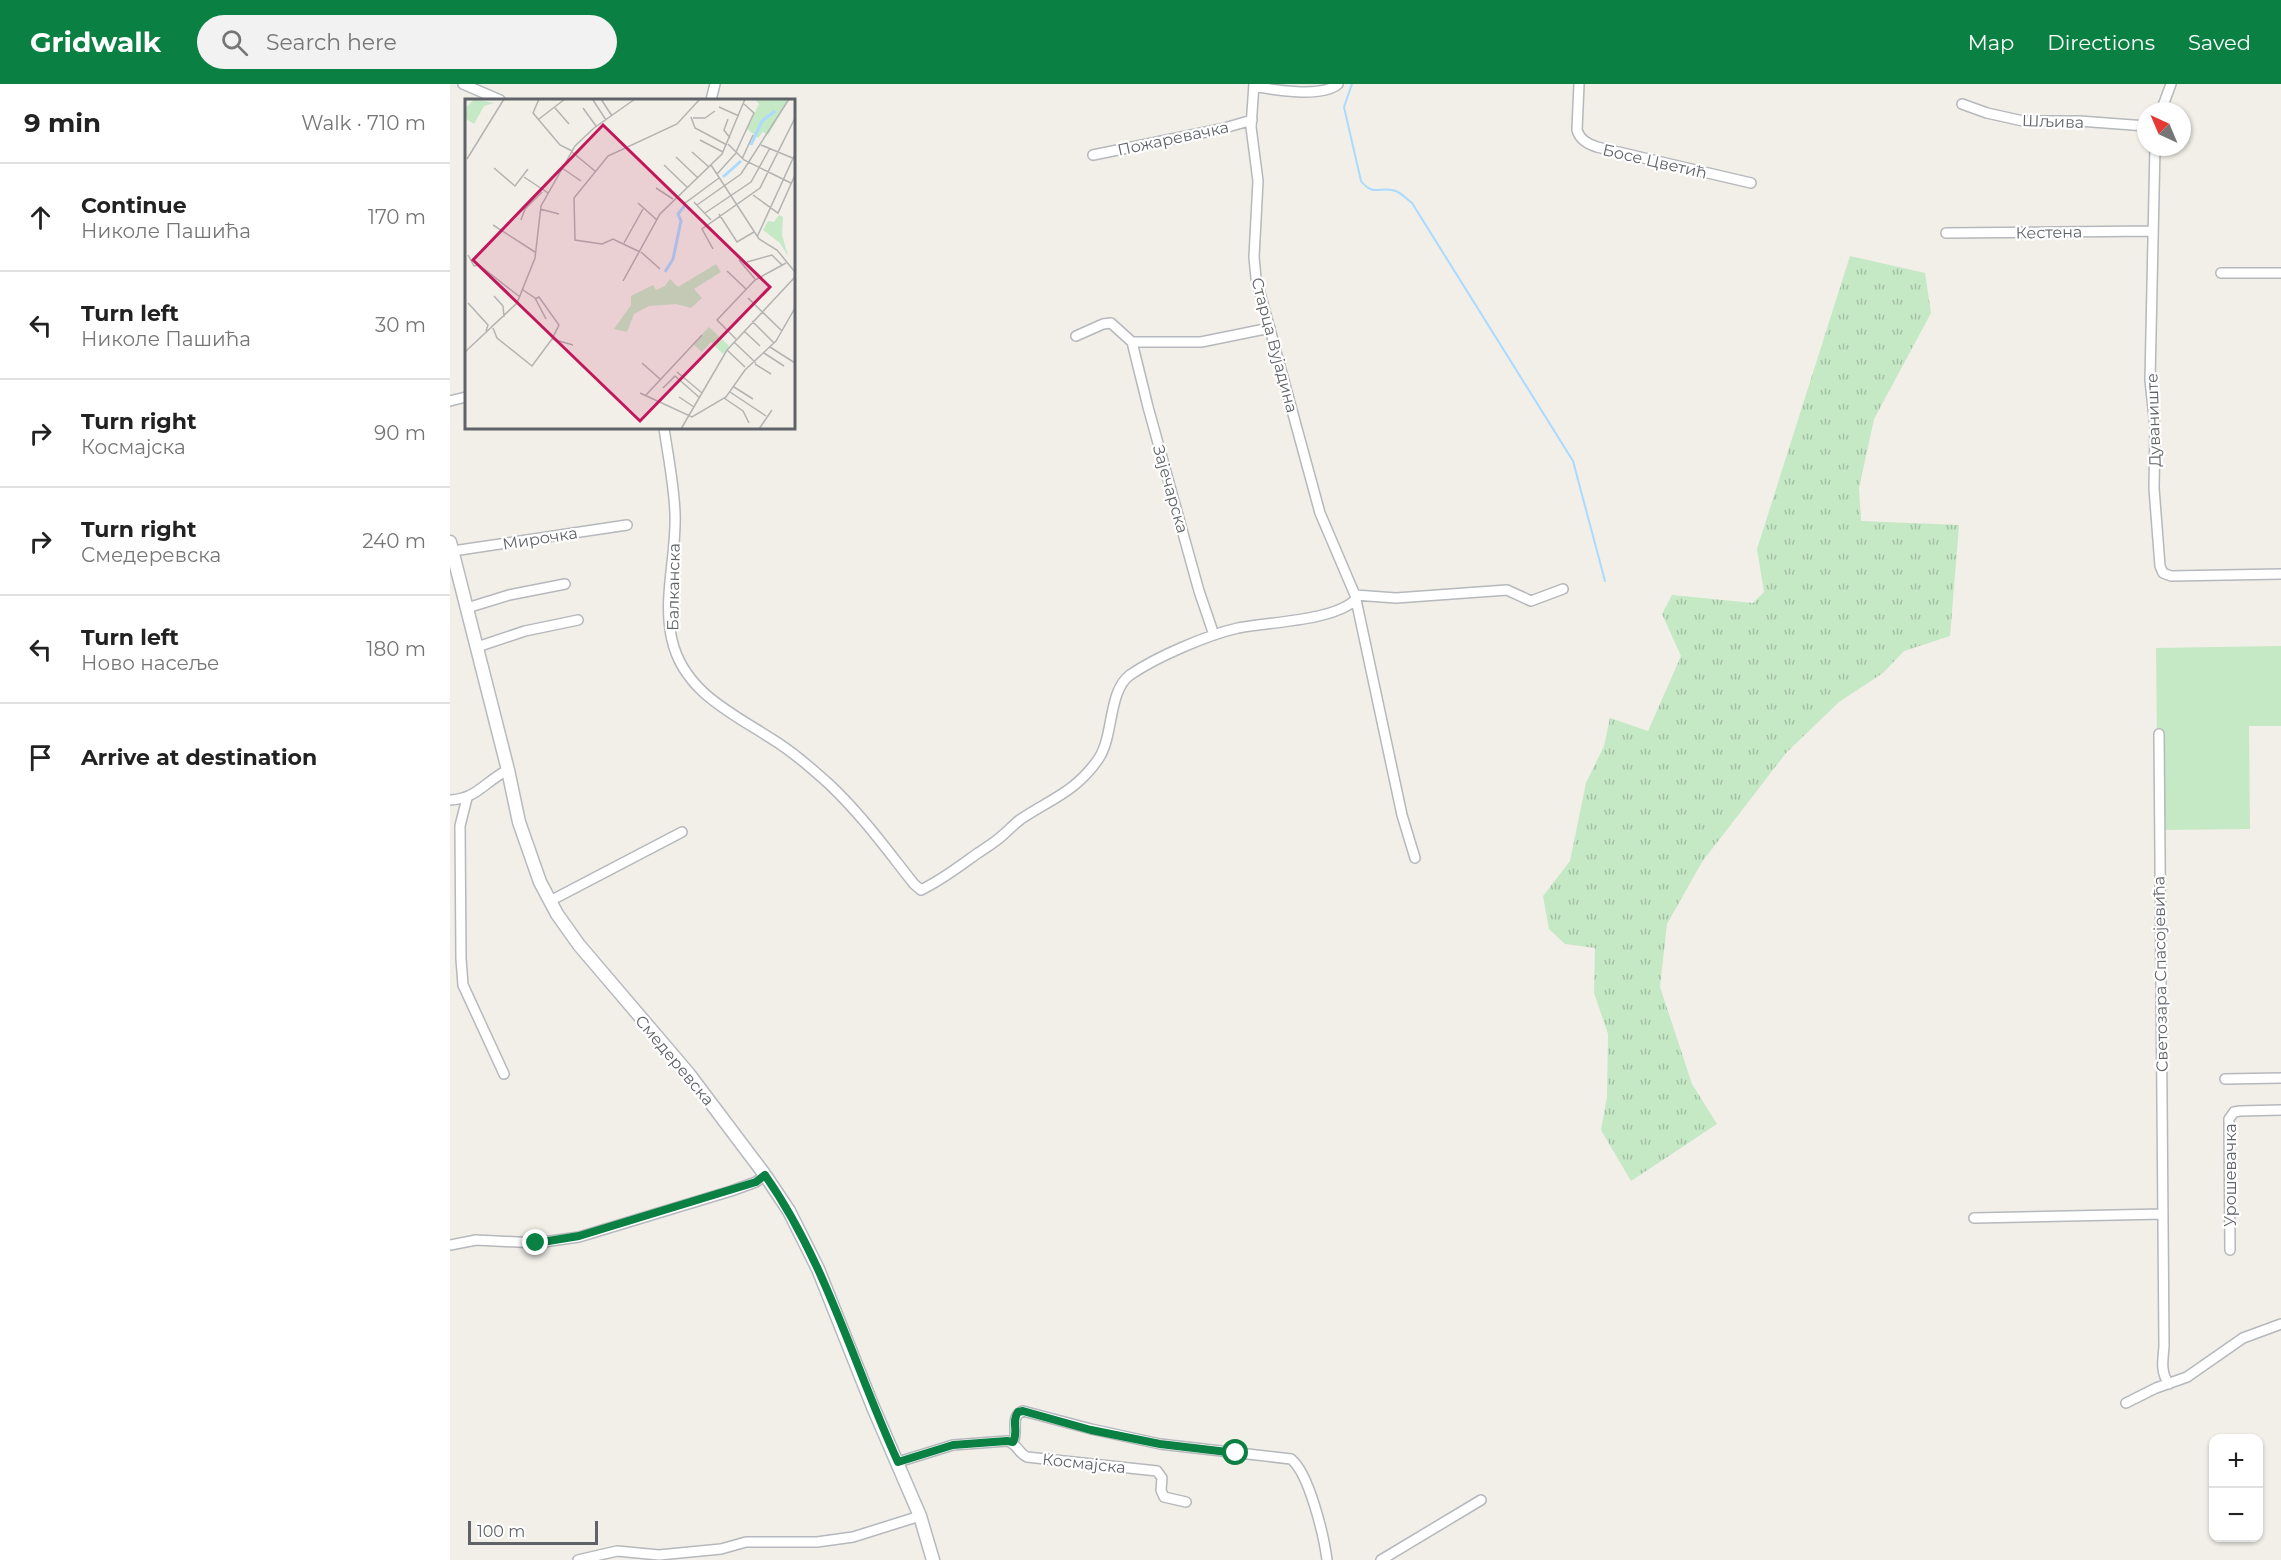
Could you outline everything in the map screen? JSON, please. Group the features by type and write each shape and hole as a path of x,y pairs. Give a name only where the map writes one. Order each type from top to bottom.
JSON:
{"main road":[{"name":"Смедеревска","path":"451,547 526,846 537,876 550,901 583,950 692,1078 765,1175 789,1211 810,1252 873,1407 898,1462 920,1516 933,1560"}],"street":[{"path":"463,84 498,99"},
{"path":"711,99 715,84"},
{"path":"1254,85 1280,91 1306,92 1326,90 1338,84"},
{"name":"Босе Цветић","path":"1579,84 1577,130 1586,142 1597,147 1751,183"},
{"path":"2165,102 2171,84"},
{"name":"Старца Вујадина","path":"1254,85 1252,120 1258,181 1255,266 1258,291 1320,513 1355,598 1402,815 1415,858"},
{"name":"Шљива","path":"1962,104 1987,113 2023,121 2079,121 2137,125"},
{"name":"Пожаревачка","path":"1093,155 1221,129 1252,120"},
{"name":"Дуваниште","path":"2156,156 2150,380 2155,427 2154,488 2162,571 2171,576 2281,574"},
{"name":"Кестена","path":"1946,233 2153,231"},
{"path":"2221,273 2281,273"},
{"path":"1076,336 1103,324 1111,323 1132,342 1212,341 1270,328"},
{"name":"Зајечарска","path":"1132,342 1193,570 1214,635"},
{"path":"450,401 465,396"},
{"name":"Балканска","path":"664,429 675,514 670,624 675,648 686,672 705,695 718,706 796,755 831,786 866,822 914,885 921,890 1004,834 1023,818 1054,801 1080,780 1101,755 1107,740 1119,687 1123,681 1161,658 1214,635"},
{"name":"Мирочка","path":"451,547 627,525"},
{"path":"467,608 518,593 565,584"},
{"path":"1214,635 1236,628 1289,622 1315,616 1348,606 1355,598 1396,598 1507,590 1531,601 1563,590"},
{"path":"477,647 525,632 578,620"},
{"name":"Светозара Спасојевића","path":"2159,734 2164,1346 2162,1365 2169,1384"},
{"path":"450,800 467,798 493,777 508,770"},
{"path":"467,798 460,826 461,959 464,985 504,1074"},
{"path":"550,901 682,832"},
{"path":"2225,1079 2281,1078"},
{"name":"Урошевачка","path":"2230,1250 2229,1119 2234,1112 2281,1110"},
{"path":"450,1245 476,1240 536,1243 579,1236 731,1191 756,1182 765,1175"},
{"path":"1974,1218 2163,1214"},
{"path":"2126,1403 2199,1369 2243,1338 2281,1324"},
{"path":"898,1462 953,1445 1013,1442 1016,1436 1015,1417 1018,1412 1023,1411 1080,1427 1160,1444 1291,1459 1302,1472 1305,1480 1327,1560"},
{"name":"Космајска","path":"1013,1442 1021,1454 1027,1457 1157,1471 1162,1478 1161,1490 1164,1497 1186,1502"},
{"path":"1381,1560 1481,1500"},
{"path":"578,1560 617,1551 659,1555 721,1549 746,1542 817,1542 853,1537 920,1516"}],"green space":[{"path":"1850,256 1925,273 1931,313 1874,419 1859,488 1861,521 1959,525 1950,636 1904,651 1883,673 1839,702 1786,753 1702,862 1667,924 1660,987 1692,1084 1717,1124 1631,1181 1601,1130 1607,1097 1608,1034 1594,993 1595,948 1565,944 1549,929 1543,896 1570,861 1586,783 1604,746 1610,718 1648,731 1681,656 1662,614 1672,595 1753,603 1764,592 1757,549"},
{"path":"2281,646 2281,726 2249,726 2250,829 2158,830 2156,648"}],"waterway":[{"path":"1352,84 1344,107 1361,181 1370,189 1396,191 1412,203 1573,461 1605,581"}],"route":[{"path":"536,1243 579,1236 651,1215 731,1191 756,1182 765,1175 789,1211 810,1252 873,1407 898,1462 953,1445 1013,1442 1016,1436 1014,1420 1018,1412 1023,1411 1091,1430 1160,1444 1236,1453"}]}
